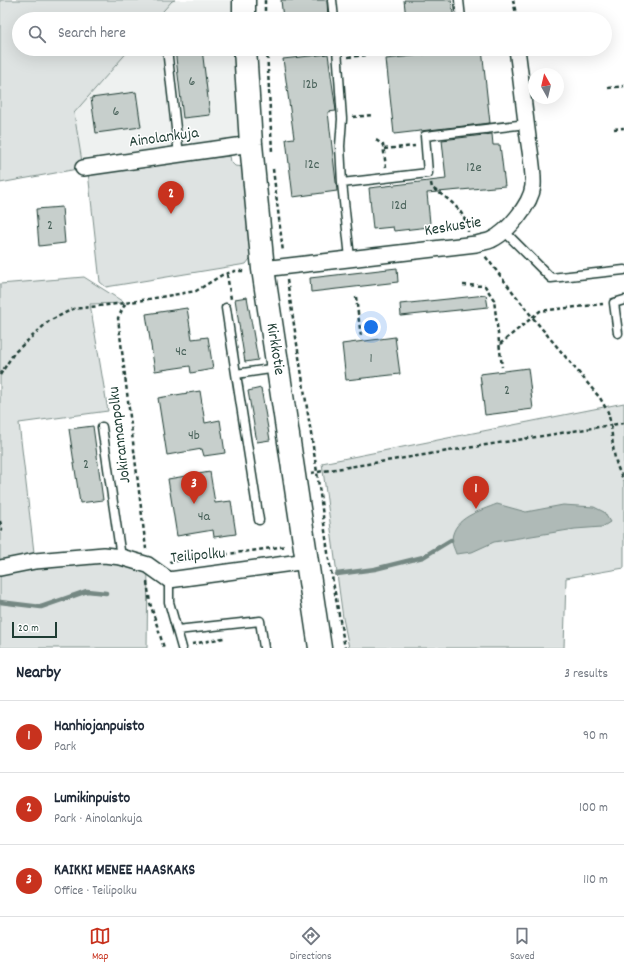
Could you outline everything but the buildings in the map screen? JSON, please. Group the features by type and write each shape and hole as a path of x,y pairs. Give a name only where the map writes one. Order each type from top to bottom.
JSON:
{"street":[{"path":"244,0 244,12"},
{"name":"Kirkkotie","path":"245,56 251,144 256,270 278,368 320,648"},
{"name":"Keskustie","path":"256,270 476,244 491,240 504,231 522,210 533,187 532,163 518,56"},
{"name":"Ainolankuja","path":"83,168 251,144"},
{"name":"Teilipolku","path":"0,568 43,560 104,555 121,557 148,565 169,580 308,561"}],"lane":[{"path":"332,0 333,12"},
{"path":"459,0 460,12"},
{"path":"168,56 179,154"},
{"path":"338,58 342,119 340,146 342,183 350,258"},
{"path":"342,183 428,173 425,136 527,124"},
{"path":"504,231 551,278 624,270"},
{"path":"618,333 614,303 624,300"},
{"path":"226,308 259,520"},
{"path":"236,374 278,368"},
{"path":"102,427 121,557"},
{"path":"169,580 169,602 182,647"},
{"path":"176,630 260,621 264,648"}],"path":[{"path":"265,0 266,12"},
{"path":"513,0 516,12"},
{"path":"267,56 272,155"},
{"path":"338,58 357,56"},
{"path":"608,88 624,86"},
{"path":"342,119 373,115"},
{"path":"614,129 624,128"},
{"path":"376,140 384,149 387,178"},
{"path":"273,163 285,266 330,564 345,648"},
{"path":"428,173 430,175 432,188 456,206 465,216 469,236"},
{"path":"484,254 533,318 600,398 608,412 615,460 619,472 624,480"},
{"path":"0,375 14,353 49,321 73,309 125,303 196,291 235,271 256,270"},
{"path":"226,308 231,297 227,274"},
{"path":"463,285 485,286 494,300 502,367"},
{"path":"356,297 361,337"},
{"name":"Jokirannanpolku","path":"125,303 118,318 148,565 147,584 150,603 164,648"},
{"path":"500,344 540,311 614,303"},
{"path":"295,476 624,423"},
{"path":"0,521 2,529 0,533"},
{"path":"148,565 287,546 292,544"},
{"path":"182,647 198,642 224,638"}],"shaded area":[{"path":"0,0 175,0 172,1 162,12 12,12 12,56 124,56 74,113 83,168 0,183"},
{"path":"231,0 232,12 162,12 172,1"},
{"path":"124,56 235,56 240,133 232,140 81,158 74,113"},
{"path":"230,156 231,162 235,166 245,167 253,255 246,264 106,287 100,282 88,172"},
{"path":"84,277 125,303 90,304 108,411 19,423 35,561 104,555 148,565 147,648 0,648 0,284"},
{"path":"624,403 624,568 566,578 564,648 349,648 343,618 322,463"},
{"path":"497,504 526,512 563,505 594,507 604,512 610,522 602,527 575,529 494,542 472,552 456,554 452,541 457,525 476,512"}],"waterway":[{"path":"337,574 375,569 423,557 451,540"},
{"path":"0,602 41,607 87,591 106,593"}],"place":[{"name":"Lumikinpuisto","path":"171,214"},
{"name":"KAIKKI MENEE HAASKAKS","path":"194,504"},
{"name":"Hanhiojanpuisto","path":"476,509"}]}
